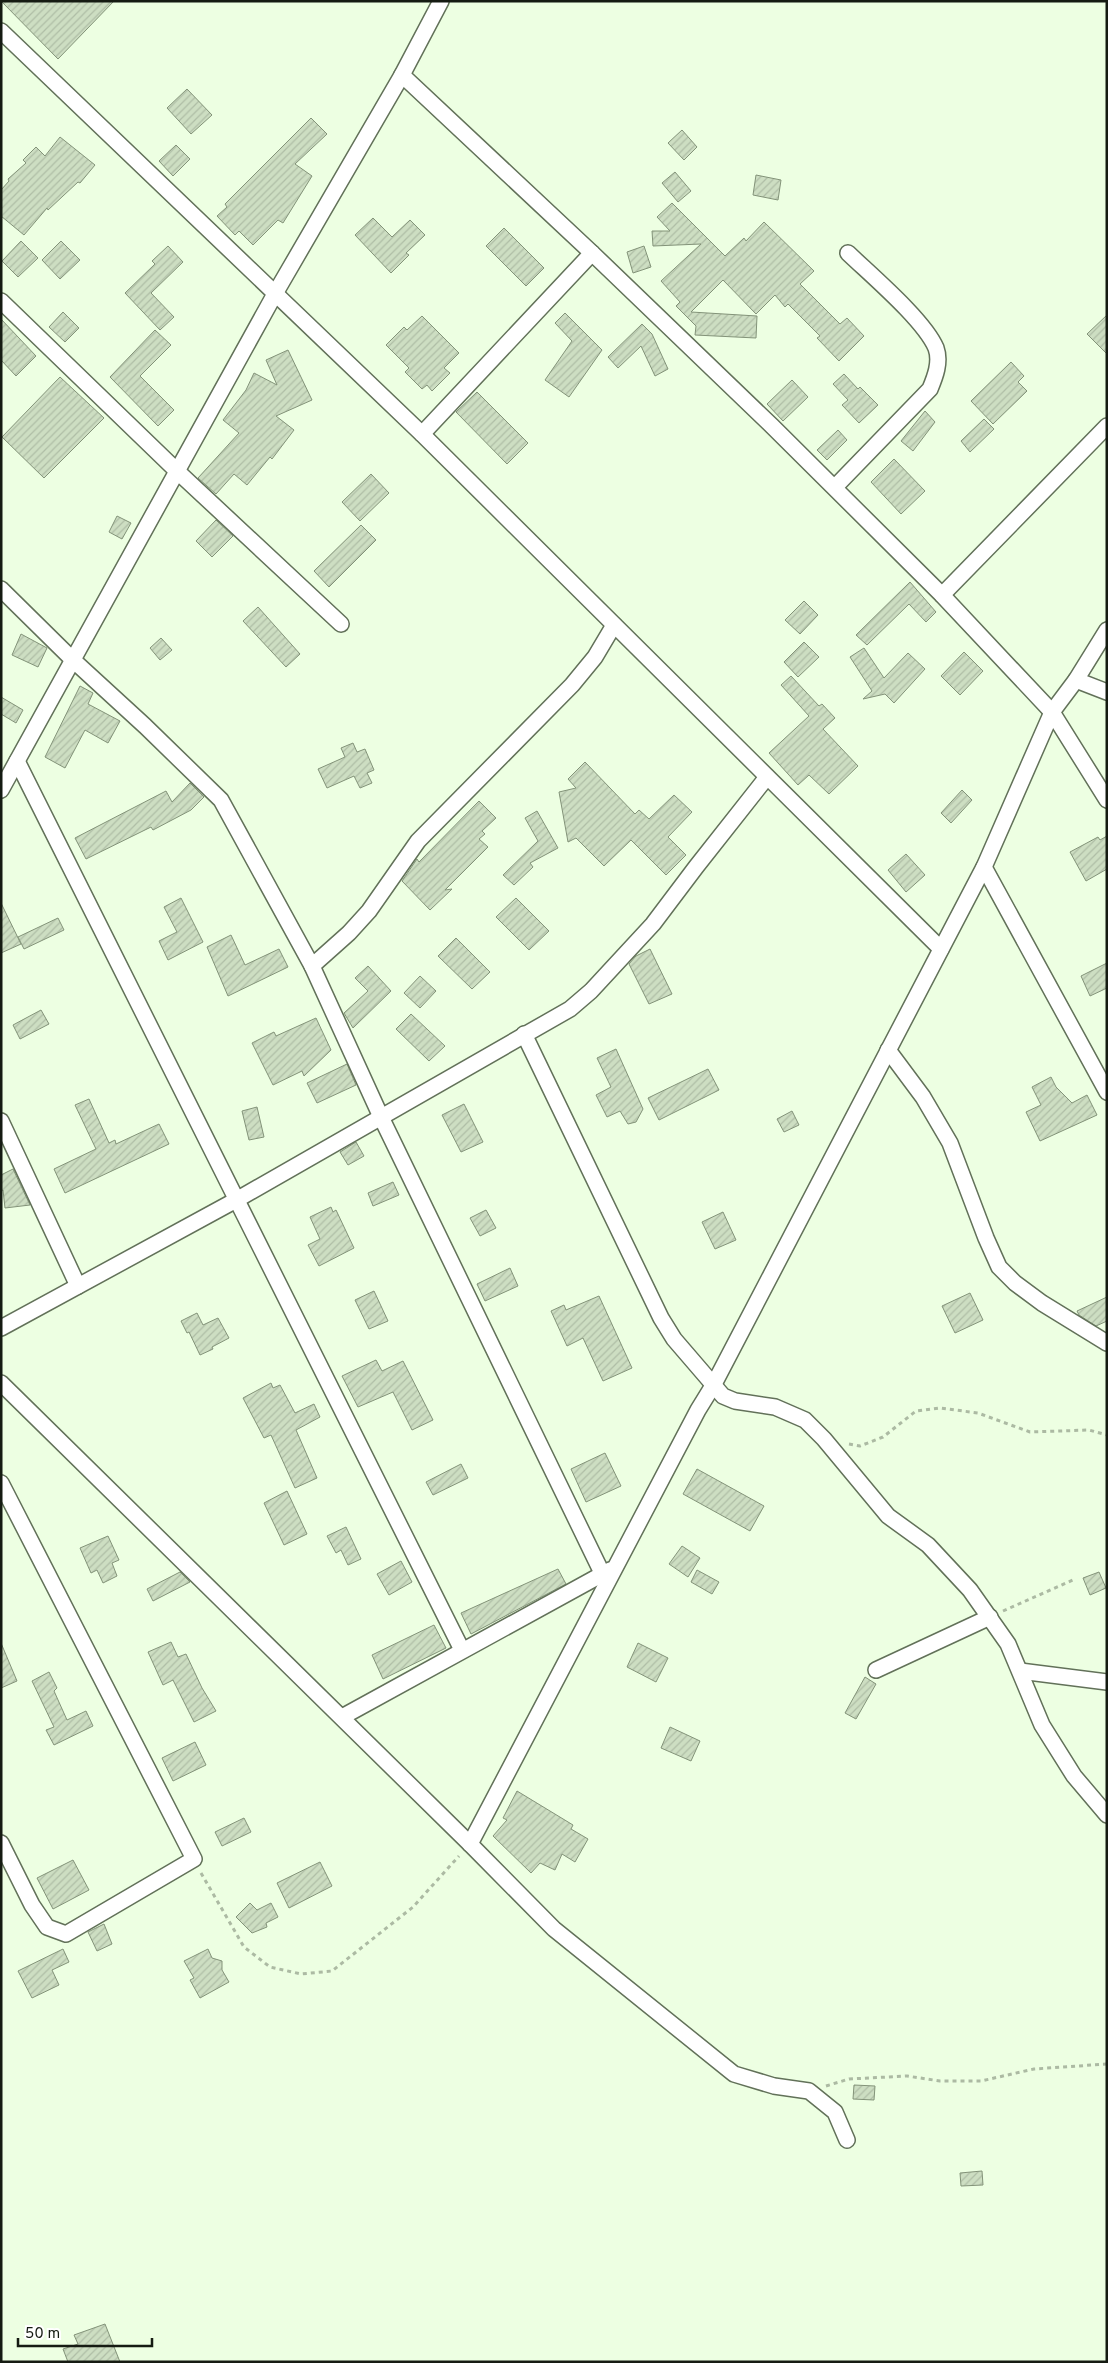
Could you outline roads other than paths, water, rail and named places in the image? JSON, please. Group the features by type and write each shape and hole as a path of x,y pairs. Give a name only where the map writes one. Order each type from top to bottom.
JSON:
{"street":[{"path":"1,790 276,292 402,75 441,1"},
{"path":"1,31 276,292 422,434 941,949"},
{"path":"402,75 592,253 835,487 942,595 1052,712 1107,800"},
{"path":"422,434 592,253"},
{"path":"835,487 930,389 937,373 937,350 924,327 848,253"},
{"path":"1,302 178,472 341,624"},
{"path":"942,595 1107,426"},
{"path":"1,589 220,800 312,966 381,1117 609,1571"},
{"path":"312,966 369,911 418,841 572,685 595,657 614,625"},
{"path":"470,1844 609,1571 714,1384 984,867 1052,712 1076,680 1107,630"},
{"path":"1076,680 1107,692"},
{"path":"17,761 238,1199 462,1650"},
{"path":"1,1328 238,1199 570,1008 617,964 654,924 696,866 767,777"},
{"path":"984,867 1107,1092"},
{"path":"524,1034 661,1318 674,1340 723,1396 735,1401 775,1407 805,1420 824,1439 888,1516 928,1545 970,1590 1008,1644 1042,1725 1074,1776 1107,1816"},
{"path":"888,1050 923,1097 950,1143 999,1267 1015,1283 1042,1303 1107,1343"},
{"path":"1,1120 78,1286"},
{"path":"1,1383 342,1717 554,1929 734,2074 774,2086 809,2091 835,2112 847,2140"},
{"path":"1,1483 194,1859 66,1934 47,1927 32,1905 1,1842"},
{"path":"342,1717 609,1571"},
{"path":"876,1670 990,1617"},
{"path":"1020,1671 1107,1682"}]}
